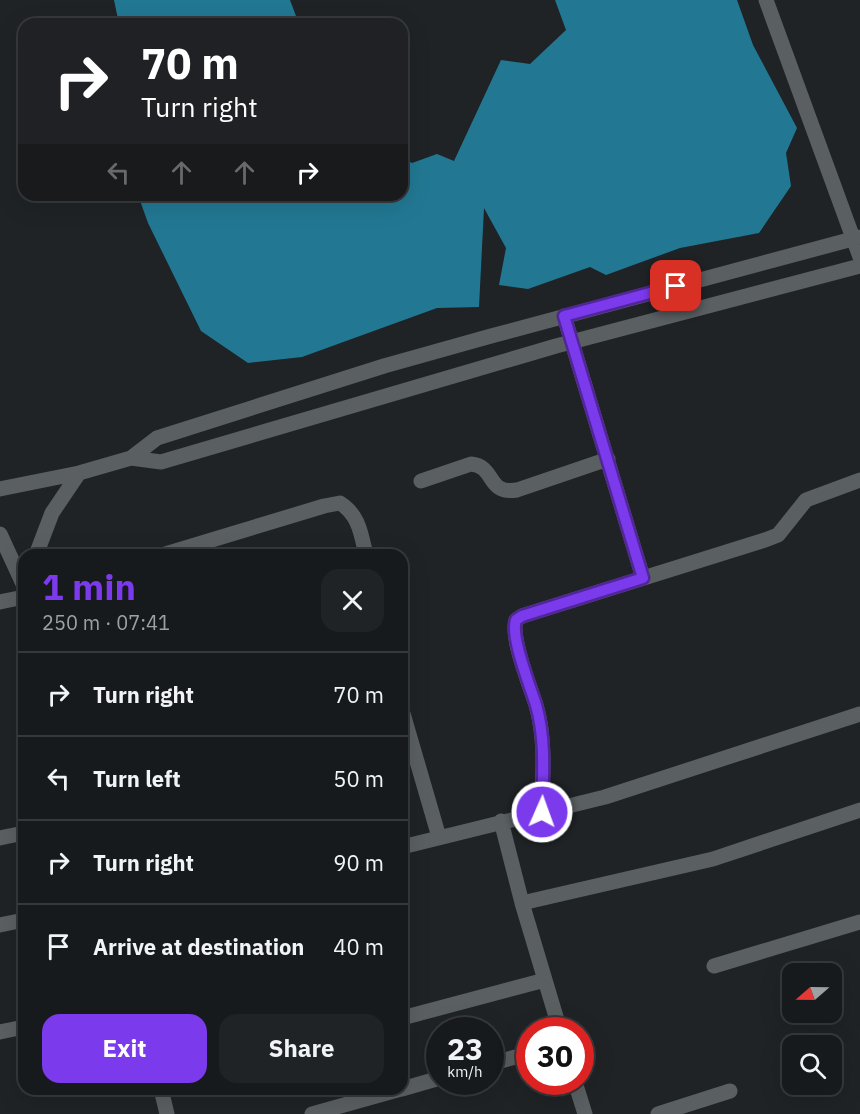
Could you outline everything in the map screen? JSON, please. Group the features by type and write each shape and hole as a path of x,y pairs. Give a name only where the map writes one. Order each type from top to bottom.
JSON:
{"street":[{"path":"766,0 857,238 860,257"},
{"path":"0,489 79,473 131,458 157,438 384,366 857,238"},
{"path":"131,458 161,462 573,341 860,266"},
{"path":"564,316 643,578"},
{"path":"421,481 471,464 478,464 498,488 506,492 608,459"},
{"path":"38,549 52,513 79,473"},
{"path":"542,812 541,738 537,709 514,634 516,620 522,616 778,535 806,500 860,480"},
{"path":"182,549 340,503 350,509 357,520 364,549"},
{"path":"0,534 18,572"},
{"path":"0,602 18,598"},
{"path":"408,845 604,797 860,714"},
{"path":"408,731 439,837"},
{"path":"522,903 712,859 860,810"},
{"path":"501,821 522,903 556,1017"},
{"path":"0,838 18,834"},
{"path":"0,925 18,921"},
{"path":"714,966 860,922"},
{"path":"408,1016 544,980"},
{"path":"0,1032 18,1028"},
{"path":"408,1087 426,1082"},
{"path":"658,1114 730,1091"},
{"path":"162,1095 167,1114"},
{"path":"312,1114 380,1095"},
{"path":"579,1095 585,1114"}],"water":[{"path":"114,0 290,0 297,18 118,18"},
{"path":"555,0 737,0 753,45 797,128 786,153 791,186 759,233 680,248 606,275 590,267 528,289 499,285 506,248 484,208 479,307 437,308 302,357 248,363 201,331 148,223 140,201 408,201 408,161 412,163 437,154 454,161 501,60 530,64 566,30"}],"route":[{"path":"542,812 541,738 537,709 514,634 516,620 522,616 643,578 564,316 676,286"}]}
